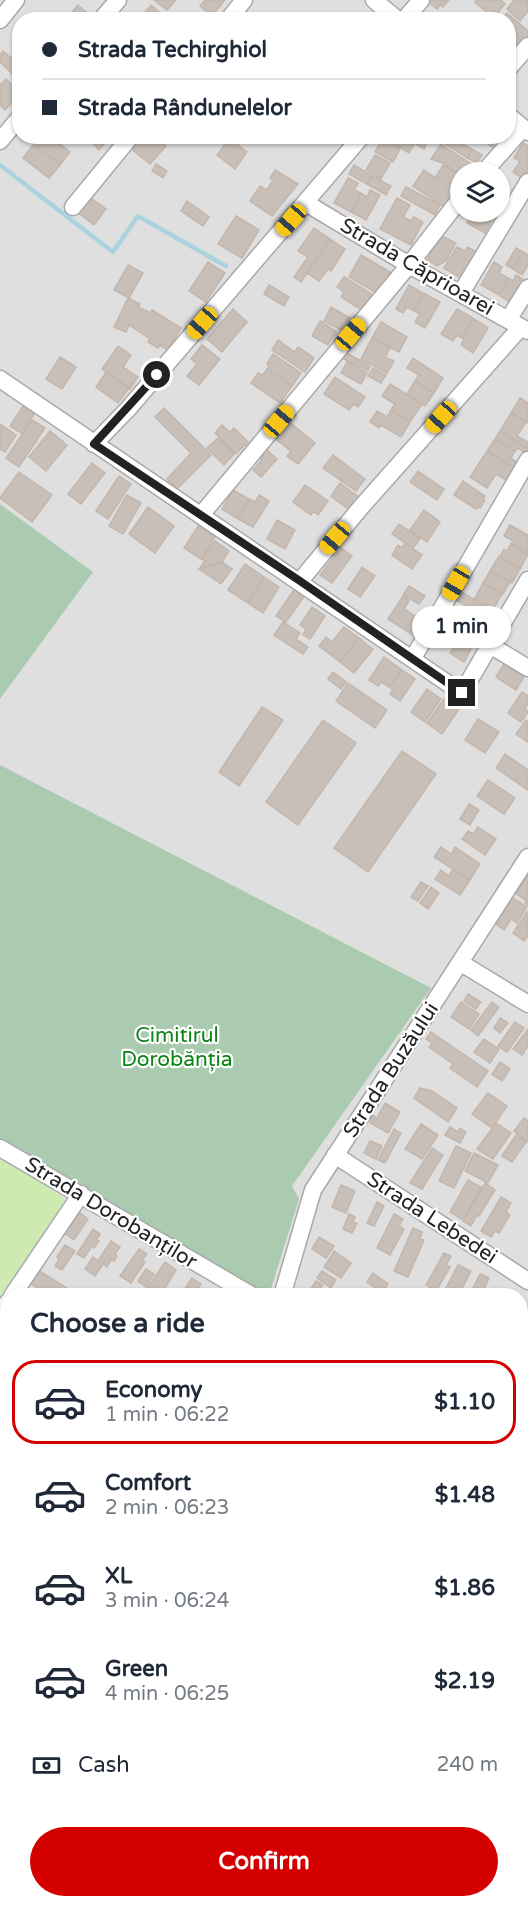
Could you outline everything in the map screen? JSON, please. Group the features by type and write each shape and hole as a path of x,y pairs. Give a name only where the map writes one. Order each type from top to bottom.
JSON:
{"street":[{"path":"0,20 16,0"},
{"path":"108,12 118,0"},
{"path":"234,12 244,0"},
{"path":"374,0 388,12"},
{"path":"411,12 421,0"},
{"path":"516,60 528,46"},
{"path":"0,141 12,127"},
{"path":"73,207 125,144"},
{"path":"94,444 128,409 355,144"},
{"path":"494,162 512,144"},
{"path":"461,293 528,182"},
{"name":"Strada Căprioarei","path":"306,203 409,265 519,326"},
{"path":"201,515 409,265 450,212"},
{"path":"300,581 362,506 519,326 528,288"},
{"path":"0,379 462,693 528,580"},
{"path":"413,658 528,460"},
{"path":"490,645 528,668"},
{"name":"Strada Buzăului","path":"284,1288 313,1190 528,857"},
{"path":"461,963 528,1004"},
{"name":"Strada Dorobanților","path":"0,1148 81,1194 229,1288"},
{"name":"Strada Lebedei","path":"335,1155 528,1281"},
{"path":"17,1288 81,1194"}],"shaded area":[{"path":"0,0 528,0 528,1288 6,1288 66,1199 0,1157"}],"green space":[{"path":"0,504 93,572 0,699"},
{"name":"Cimitirul Dorobănția","path":"0,765 431,988 292,1186 299,1199 271,1288 257,1288 0,1142"},
{"path":"0,1157 66,1199 6,1288 0,1288"}],"building":[{"path":"154,0 176,0 167,10"},
{"path":"205,0 225,0 215,12 207,12 200,6"},
{"path":"429,0 449,0 443,7 440,5 437,9 428,2"},
{"path":"476,0 501,0 505,4 498,12 486,12 475,2"},
{"path":"514,0 528,0 528,11 520,21 516,17 516,12 510,12 507,9"},
{"path":"78,5 86,12 72,12"},
{"path":"151,5 159,12 145,12"},
{"path":"516,21 528,31 528,42 522,50 516,45"},
{"path":"3,51 12,57 12,73 0,62 0,55"},
{"path":"6,79 12,85 12,103 5,110 0,105 0,85"},
{"path":"523,143 528,146 528,175 525,180 513,172 520,161 514,158"},
{"path":"34,144 60,144 70,152 60,165"},
{"path":"34,144 60,165 49,178 23,158"},
{"path":"93,144 104,144 99,150"},
{"path":"133,144 164,144 166,146 150,164 130,148"},
{"path":"225,144 237,144 247,152 235,169 217,155"},
{"path":"379,144 391,144 400,149 393,162 375,152"},
{"path":"394,144 414,144 409,153"},
{"path":"416,144 424,144 424,149"},
{"path":"441,144 468,162 450,162 450,168 431,159"},
{"path":"446,144 463,144 472,149 467,158"},
{"path":"472,149 482,155 478,162 467,158"},
{"path":"375,155 390,163 381,179 366,170"},
{"path":"156,164 167,171 163,178 152,171"},
{"path":"354,165 372,176 367,184 349,174"},
{"path":"443,165 450,169 450,185 436,176"},
{"path":"275,170 298,184 272,216 250,201 260,186 267,190 273,180 270,178"},
{"path":"424,170 450,188 450,198 444,207 413,186"},
{"path":"372,176 391,186 386,195 367,184"},
{"path":"348,178 358,183 354,190 361,193 351,212 334,203"},
{"path":"406,187 440,205 435,215 401,196"},
{"path":"370,190 380,195 366,220 351,212 361,193 367,197"},
{"path":"88,196 106,209 94,225 76,211"},
{"path":"397,198 410,205 403,217 411,221 414,217 423,222 411,245 380,229"},
{"path":"187,201 209,217 203,226 181,211"},
{"path":"236,216 259,230 242,258 218,244"},
{"path":"468,222 491,222 485,233"},
{"path":"314,228 330,239 301,282 294,277 308,257 298,251"},
{"path":"440,235 456,243 446,261 437,266 427,260"},
{"path":"330,239 345,249 331,271 328,269 319,281 307,273"},
{"path":"457,247 465,251 468,247 478,253 462,279 444,268"},
{"path":"516,248 523,252 513,269 506,265"},
{"path":"523,252 528,255 528,265 522,275 513,269"},
{"path":"361,255 390,272 378,294 349,277"},
{"path":"208,262 225,273 206,302 189,291"},
{"path":"494,262 502,267 499,273 508,278 499,295 481,285"},
{"path":"128,265 143,273 129,298 114,290"},
{"path":"516,275 526,281 513,304 499,295 508,278 513,281"},
{"path":"344,277 373,295 363,311 341,297 344,292 337,287"},
{"path":"269,285 289,297 284,306 264,294"},
{"path":"409,285 423,293 414,311 407,307 403,313 396,309"},
{"path":"423,293 440,302 425,328 415,322 420,314 414,311"},
{"path":"128,298 140,304 138,307 151,313 152,310 181,328 168,350 160,345 158,348 148,342 150,339 129,325 126,332 114,327"},
{"path":"331,307 350,318 343,331 324,321"},
{"path":"233,309 247,322 222,352 207,339"},
{"path":"457,309 473,318 462,338 457,335 453,341 441,334"},
{"path":"473,318 488,328 473,353 461,345 464,339 462,338"},
{"path":"320,321 336,331 328,345 312,336"},
{"path":"381,322 407,337 399,352 372,338"},
{"path":"372,338 390,348 385,357 394,361 387,373 361,359"},
{"path":"278,340 295,352 298,347 314,358 305,372 272,350"},
{"path":"202,345 220,359 199,385 187,376 197,364 191,359"},
{"path":"118,346 131,355 123,367 138,377 130,389 102,369"},
{"path":"345,352 370,366 368,371 342,358"},
{"path":"273,354 301,373 292,386 267,369 269,365 267,364"},
{"path":"60,357 76,367 62,389 46,379"},
{"path":"413,358 443,378 434,393 415,381 419,375 407,368"},
{"path":"347,362 367,373 361,384 341,373"},
{"path":"373,368 386,375 381,383 368,376"},
{"path":"267,369 292,386 280,403 251,383 258,373 263,375"},
{"path":"106,372 129,388 118,403 96,387"},
{"path":"335,377 365,397 358,407 353,404 349,410 324,394"},
{"path":"415,381 434,393 425,406 407,394"},
{"path":"390,384 422,404 410,422 391,410 395,404 382,396"},
{"path":"520,398 528,403 528,423 511,413"},
{"path":"23,406 35,413 21,433 10,426"},
{"path":"164,408 211,455 177,489 167,479 191,453 155,417"},
{"path":"391,410 410,422 401,437 381,425 379,428 370,422 377,411 387,417"},
{"path":"511,413 526,422 517,436 528,442 528,449 500,431"},
{"path":"32,420 45,428 19,467 6,458"},
{"path":"287,420 315,443 298,464 287,456 291,451 273,437"},
{"path":"0,424 16,435 5,452 0,449"},
{"path":"222,425 230,432 234,428 248,442 236,454 215,433"},
{"path":"50,431 67,445 46,471 29,457"},
{"path":"500,431 528,449 526,453 518,448 515,451 495,439"},
{"path":"218,438 234,454 224,465 207,448"},
{"path":"495,439 515,451 511,458 517,462 514,468 487,451"},
{"path":"266,449 277,459 261,477 253,470 262,460 259,457"},
{"path":"487,451 514,468 506,480 496,474 487,488 470,477"},
{"path":"333,455 365,479 356,491 323,468"},
{"path":"92,463 105,473 81,504 68,494"},
{"path":"418,471 444,489 437,500 410,482"},
{"path":"19,472 52,495 32,522 0,498"},
{"path":"119,476 131,484 108,519 96,511"},
{"path":"463,481 485,496 480,508 478,506 476,509 454,495"},
{"path":"340,483 361,499 352,512 331,496"},
{"path":"305,485 328,501 318,515 313,511 311,515 293,502"},
{"path":"233,490 249,499 238,519 222,509"},
{"path":"127,495 141,503 123,534 109,526"},
{"path":"259,495 269,501 253,527 238,519 249,499 255,502"},
{"path":"148,507 174,526 155,553 129,534"},
{"path":"424,510 440,522 427,542 410,530"},
{"path":"277,520 295,530 285,549 267,539"},
{"path":"399,524 420,539 413,548 392,534"},
{"path":"510,525 528,535 528,554 511,544 513,541 504,536"},
{"path":"198,526 215,537 201,559 184,548"},
{"path":"215,541 229,551 222,562 199,569 205,561 202,559"},
{"path":"405,543 422,555 412,569 392,555 398,545 402,548"},
{"path":"511,544 528,554 520,569 500,557 504,549 507,551"},
{"path":"341,548 352,556 332,583 320,575"},
{"path":"499,556 520,569 512,583 490,571"},
{"path":"222,562 232,569 221,584 199,569"},
{"path":"245,564 264,577 248,603 228,590"},
{"path":"362,567 375,576 360,597 348,589"},
{"path":"490,571 510,582 503,594 483,583"},
{"path":"264,577 279,587 263,613 248,603"},
{"path":"483,583 502,594 493,610 474,600"},
{"path":"409,586 425,596 419,604 403,595"},
{"path":"296,587 306,594 286,622 276,616"},
{"path":"461,592 493,610 484,624 464,612 467,606 456,600"},
{"path":"403,596 409,601 404,609 415,616 405,630 388,619"},
{"path":"312,607 325,616 310,639 303,635 306,629 300,625"},
{"path":"466,614 484,624 477,638 458,628"},
{"path":"415,616 430,626 420,640 405,630"},
{"path":"283,622 300,633 296,639 308,647 303,654 274,635"},
{"path":"344,627 359,638 340,662 319,646 326,637 332,642"},
{"path":"359,638 373,649 354,673 340,662"},
{"path":"457,641 471,649 464,662 450,653"},
{"path":"384,657 402,670 389,687 381,682 378,686 369,680"},
{"path":"504,664 524,677 516,690 496,677"},
{"path":"402,670 415,679 400,701 390,694 393,690 389,687"},
{"path":"333,672 346,682 341,689 328,679"},
{"path":"348,683 387,710 375,728 336,701"},
{"path":"427,689 441,699 425,722 411,712"},
{"path":"522,692 528,696 525,709 528,712 521,722 508,713"},
{"path":"444,699 459,709 442,734 427,723"},
{"path":"262,707 283,720 239,786 219,772"},
{"path":"478,719 499,732 485,753 465,740"},
{"path":"323,720 356,743 298,825 266,802"},
{"path":"526,720 528,722 528,742 516,734"},
{"path":"402,751 436,774 368,872 334,848"},
{"path":"505,754 528,770 528,790 496,768"},
{"path":"488,780 515,798 504,814 477,796"},
{"path":"469,804 479,810 470,825 460,819"},
{"path":"478,827 496,839 485,855 462,839 468,831 473,834"},
{"path":"441,847 451,854 455,847 480,864 470,880 434,857"},
{"path":"453,869 470,880 460,895 435,879 441,870 449,876"},
{"path":"528,874 528,905 525,903 526,900 516,894"},
{"path":"421,882 428,886 418,901 411,897"},
{"path":"431,887 439,893 428,909 420,903"},
{"path":"510,896 527,907 517,923 511,919 504,930 493,922"},
{"path":"527,912 528,936 524,941 513,933"},
{"path":"468,994 481,1002 476,1009 464,1001"},
{"path":"461,1002 479,1014 469,1029 451,1017"},
{"path":"492,1002 499,1007 478,1036 471,1030"},
{"path":"500,1018 508,1023 500,1033 494,1028"},
{"path":"515,1022 524,1028 507,1052 498,1046"},
{"path":"528,1029 528,1046 522,1055 513,1049"},
{"path":"431,1032 488,1071 477,1087 450,1068 453,1064 429,1047 432,1043 426,1039"},
{"path":"484,1039 499,1049 490,1063 474,1052"},
{"path":"500,1062 510,1069 502,1081 492,1074"},
{"path":"420,1088 432,1091 457,1108 448,1122 414,1098"},
{"path":"488,1093 507,1106 492,1128 472,1114"},
{"path":"385,1103 400,1112 388,1133 369,1122 373,1115 377,1118"},
{"path":"524,1118 528,1121 528,1142 514,1131"},
{"path":"496,1123 511,1133 493,1159 477,1149"},
{"path":"421,1124 438,1135 422,1159 405,1149"},
{"path":"450,1127 458,1132 460,1128 466,1132 460,1143 445,1135"},
{"path":"394,1129 401,1133 385,1163 378,1160"},
{"path":"516,1135 526,1142 512,1162 502,1156"},
{"path":"370,1141 382,1146 376,1159 364,1153"},
{"path":"456,1146 471,1153 454,1188 439,1181"},
{"path":"432,1148 443,1155 422,1189 410,1183"},
{"path":"474,1153 498,1165 488,1183 465,1171"},
{"path":"468,1180 481,1187 463,1220 450,1212"},
{"path":"485,1183 495,1190 471,1226 463,1221"},
{"path":"341,1185 355,1191 346,1213 332,1207"},
{"path":"501,1197 511,1203 506,1212 510,1215 499,1233 495,1231 491,1237 481,1231"},
{"path":"377,1202 384,1206 374,1226 367,1223"},
{"path":"77,1211 88,1219 74,1240 63,1232"},
{"path":"349,1214 355,1217 353,1222 357,1223 352,1233 343,1229"},
{"path":"394,1214 403,1219 399,1226 404,1229 390,1255 377,1248"},
{"path":"413,1228 422,1232 420,1239 424,1240 408,1277 394,1271"},
{"path":"93,1229 100,1234 96,1240 99,1241 94,1248 92,1246 84,1258 77,1254"},
{"path":"319,1237 334,1246 326,1258 312,1249"},
{"path":"111,1241 120,1247 115,1254 117,1256 107,1267 103,1264 95,1276 85,1269 93,1257 98,1261"},
{"path":"65,1245 75,1251 62,1270 55,1266 59,1259 57,1257"},
{"path":"139,1249 147,1254 142,1260 145,1262 131,1283 120,1276"},
{"path":"334,1251 351,1263 341,1278 324,1267"},
{"path":"444,1253 451,1256 446,1265 450,1267 438,1288 426,1285"},
{"path":"165,1262 176,1270 165,1288 147,1288"},
{"path":"458,1265 471,1271 462,1288 446,1288"},
{"path":"146,1269 154,1274 146,1287 138,1281"},
{"path":"38,1270 67,1288 38,1288 30,1283"},
{"path":"322,1271 336,1280 331,1288 317,1278"},
{"path":"373,1273 388,1284 385,1288 375,1288 367,1282"},
{"path":"480,1274 489,1278 485,1288 473,1288"},
{"path":"192,1278 201,1284 198,1288 185,1288"},
{"path":"316,1281 323,1285 321,1288 311,1288"}],"waterway":[{"path":"0,165 113,252 138,216 226,266"}],"route":[{"path":"157,375 94,444 300,581 462,693"}]}
